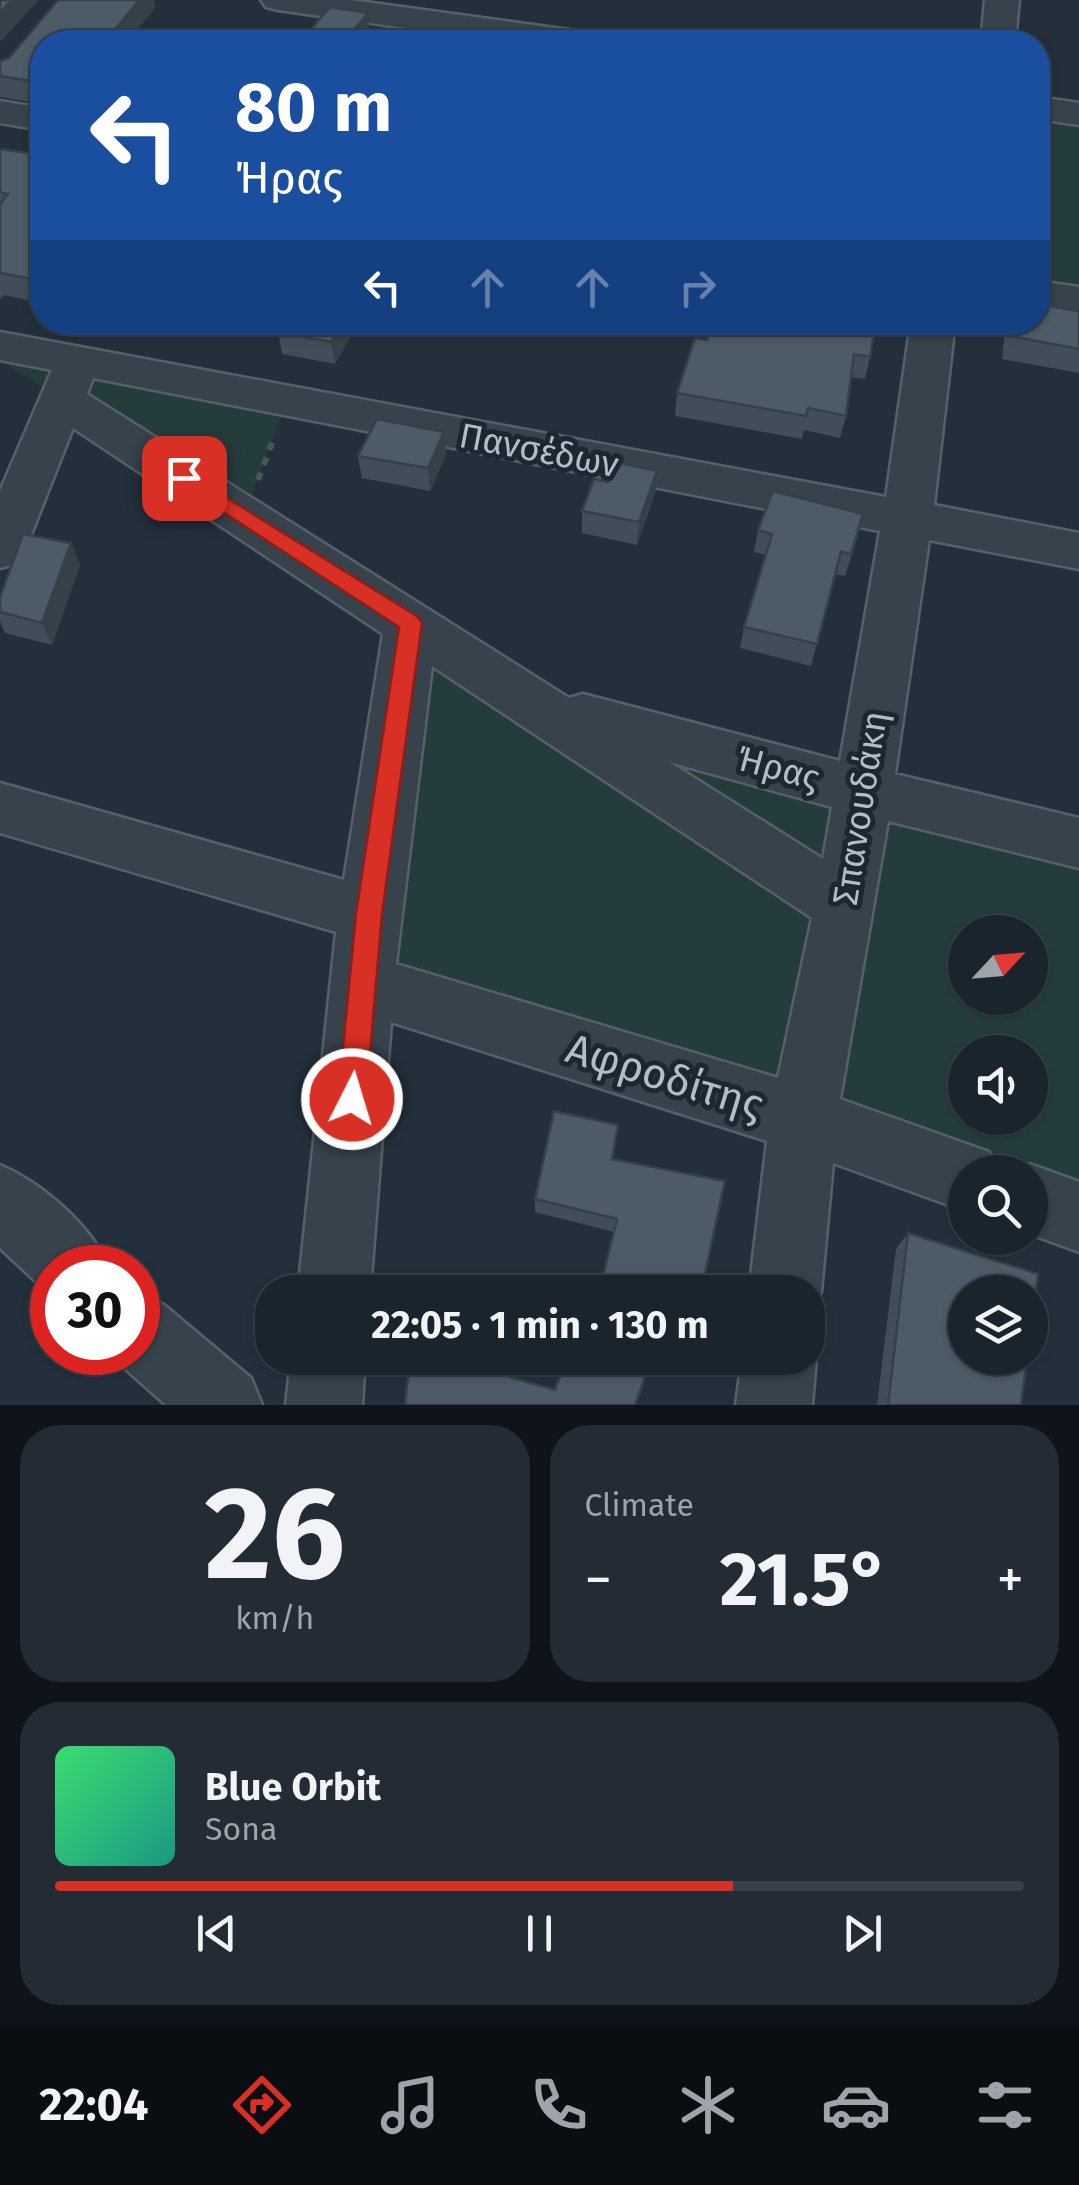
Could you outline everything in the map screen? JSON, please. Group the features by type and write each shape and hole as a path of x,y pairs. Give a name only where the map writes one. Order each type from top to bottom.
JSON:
{"street":[{"path":"278,0 492,30"},
{"path":"999,30 1002,0"},
{"path":"1050,110 1079,114"},
{"path":"0,112 30,118"},
{"path":"1050,296 1079,300"},
{"name":"Σπανουδάκη","path":"788,1275 803,1119 845,906 931,335"},
{"name":"Πανσέδων","path":"0,346 71,380 287,401 1079,551"},
{"path":"0,550 71,380"},
{"name":"Ήρας","path":"71,380 244,516 845,906"},
{"path":"336,1275 369,914 411,623"},
{"name":"Ήρας","path":"536,704 862,791 1079,843"},
{"path":"0,808 369,914"},
{"name":"Αφροδίτης","path":"362,983 803,1119 948,1170"},
{"path":"0,1200 48,1245"},
{"path":"1048,1206 1079,1217"},
{"path":"160,1349 224,1405"},
{"path":"324,1405 327,1375"},
{"path":"774,1405 777,1375"}],"path":[{"path":"244,516 287,401"}],"green space":[{"path":"1050,121 1079,125 1079,300 1050,296"},
{"path":"0,346 287,401 244,516 0,360"},
{"path":"410,657 1079,837 1079,1222 1048,1190 1048,1155 948,1155 948,1167 363,983"}],"building":[{"path":"0,0 12,0 0,13"},
{"path":"58,0 139,0 115,30 33,30"},
{"path":"330,7 368,13 354,30 310,30"},
{"path":"30,33 30,81 0,76 0,61 9,58"},
{"path":"0,149 30,153 30,279 0,273 0,204 8,194 0,192"},
{"path":"1050,306 1079,311 1079,349 1010,336 1050,335"},
{"path":"294,335 335,335 331,342"},
{"path":"708,335 874,335 870,357 854,354 846,416 808,408 806,416 677,393 695,338 707,340"},
{"path":"377,419 444,432 428,468 358,456"},
{"path":"615,462 657,471 639,522 582,511 594,479 608,482"},
{"path":"773,491 863,514 851,554 841,552 817,644 744,627 772,534 758,530"},
{"path":"23,534 71,543 42,623 0,612 0,597"},
{"path":"554,1111 618,1125 612,1159 725,1181 705,1275 603,1275 617,1219 535,1199"},
{"path":"908,1233 948,1246 948,1255 978,1255 1038,1274 948,1275 948,1375 1025,1375 1021,1405 888,1405"},
{"path":"408,1375 503,1375 555,1390 560,1375 646,1375 635,1405 405,1405"}],"route":[{"path":"184,478 411,623 369,914 352,1099"}]}
